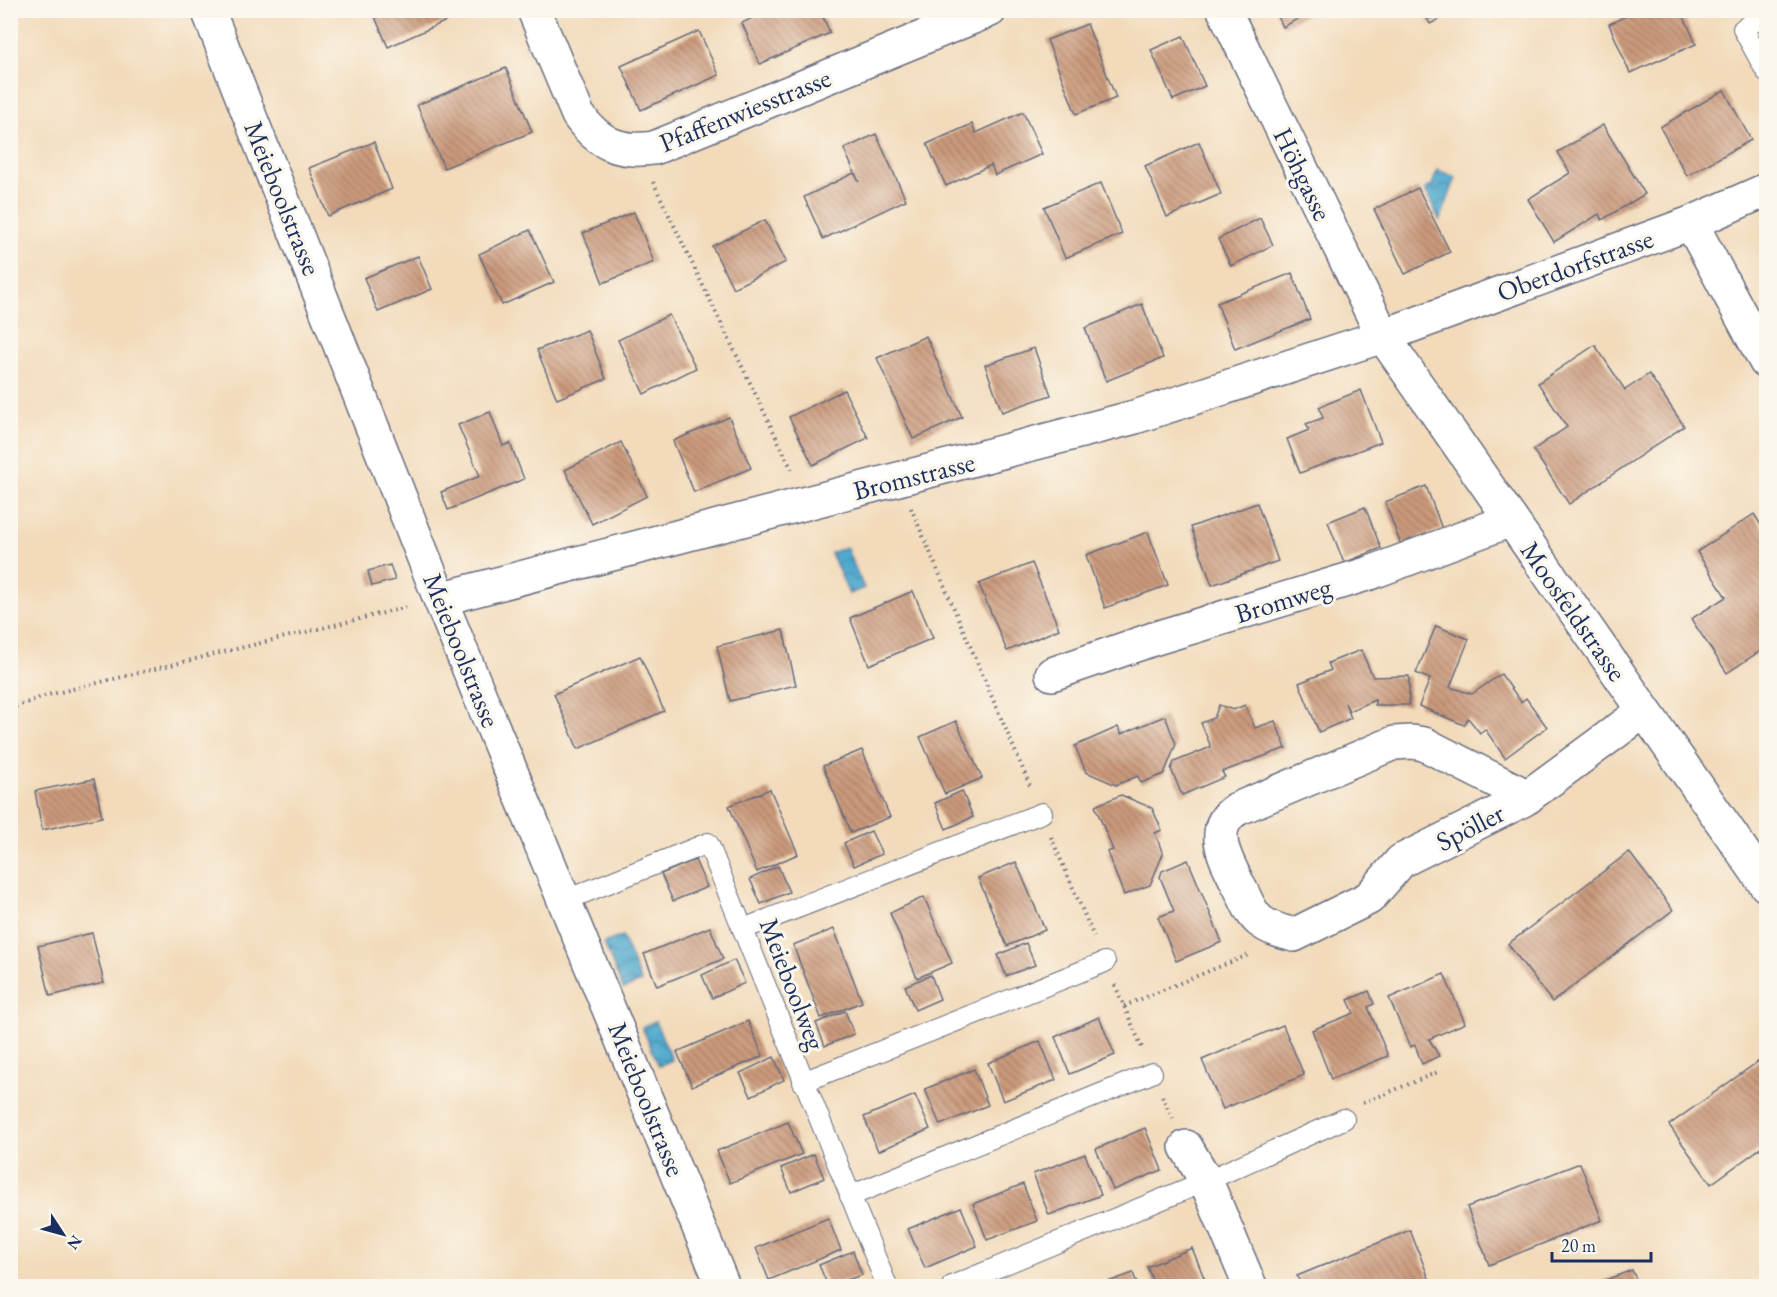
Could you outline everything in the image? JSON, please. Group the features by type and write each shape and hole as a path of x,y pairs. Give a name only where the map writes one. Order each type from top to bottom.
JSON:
{"street":[{"name":"Meieboolstrasse","path":"208,10 440,599 566,900 723,1287"},
{"name":"Pfaffenwiesstrasse","path":"534,10 578,116 589,130 606,144 621,150 654,148 990,10"},
{"name":"Höhgasse","path":"1224,10 1383,336"},
{"name":"Oberdorfstrasse","path":"1383,336 1691,223 1767,190"},
{"path":"1691,223 1767,362"},
{"name":"Bromstrasse","path":"440,599 1135,417 1383,336"},
{"name":"Moosfeldstrasse","path":"1383,336 1767,885"},
{"name":"Bromweg","path":"1052,674 1156,638 1370,573 1511,520"},
{"name":"Spöller","path":"1528,797 1424,744 1412,742 1394,744 1237,809 1229,814 1222,824 1219,837 1223,853 1254,916 1273,929 1294,935 1369,898 1401,861 1528,797 1644,711"},
{"path":"1186,1147 1206,1181 1250,1287"}],"lane":[{"path":"1767,14 1743,29 1767,71"},
{"path":"743,929 1042,813"},
{"name":"Meieboolweg","path":"566,900 708,843 887,1287"},
{"path":"803,1082 1105,962"},
{"path":"850,1196 1152,1073"},
{"path":"952,1287 1206,1181 1344,1119"}],"path":[{"path":"638,150 807,502"},
{"path":"10,709 44,696 440,599"},
{"path":"1124,1006 1249,954"},
{"path":"1344,1119 1355,1106 1438,1072"}],"water":[{"path":"1437,170 1456,177 1440,221 1425,189 1432,186"},
{"path":"846,547 864,588 849,594 831,553"},
{"path":"622,936 641,982 623,989 604,943"},
{"path":"655,1021 672,1060 659,1066 642,1027"}],"building":[{"path":"372,10 471,10 388,47"},
{"path":"769,10 820,10 830,33 760,64 742,23"},
{"path":"1275,10 1314,10 1283,27"},
{"path":"1423,10 1457,10 1430,24"},
{"path":"1639,10 1681,10 1696,44 1630,73 1609,24"},
{"path":"1087,24 1116,98 1076,114 1047,40"},
{"path":"699,31 719,75 641,110 621,66"},
{"path":"1183,36 1205,86 1173,100 1151,50"},
{"path":"506,68 532,132 444,168 417,105"},
{"path":"1724,90 1751,140 1687,176 1660,127"},
{"path":"1023,112 1042,154 995,175 991,165 946,186 927,144 972,124 976,133"},
{"path":"1603,125 1645,194 1602,220 1599,214 1554,242 1528,199 1570,173 1558,152"},
{"path":"876,134 906,200 823,239 804,197 854,173 859,182 844,149"},
{"path":"374,142 392,189 328,216 309,168"},
{"path":"1199,142 1221,194 1167,217 1145,166"},
{"path":"1101,183 1122,234 1065,258 1044,207"},
{"path":"1418,188 1450,252 1405,274 1374,209"},
{"path":"634,212 654,262 603,283 583,233"},
{"path":"1260,218 1273,245 1231,266 1218,239"},
{"path":"765,220 786,262 733,288 712,246"},
{"path":"530,230 554,282 502,305 479,254"},
{"path":"418,256 432,289 378,312 364,278"},
{"path":"1292,273 1310,319 1235,349 1217,303"},
{"path":"1142,304 1163,358 1106,381 1085,328"},
{"path":"669,315 696,368 644,394 618,340"},
{"path":"587,330 606,379 557,399 537,350"},
{"path":"926,336 962,417 913,439 877,358"},
{"path":"1595,345 1625,390 1649,374 1684,426 1569,504 1533,450 1567,427 1538,383"},
{"path":"1034,348 1051,395 1002,412 985,365"},
{"path":"844,390 868,438 813,465 789,417"},
{"path":"1361,390 1381,442 1300,473 1287,439 1309,430 1306,424 1323,418 1319,407"},
{"path":"490,412 503,446 510,443 524,479 448,510 441,492 480,476 458,425"},
{"path":"729,417 751,468 694,492 673,441"},
{"path":"621,442 647,496 592,524 565,470"},
{"path":"1426,486 1442,529 1401,545 1385,502"},
{"path":"1257,503 1278,561 1212,585 1191,527"},
{"path":"1365,507 1381,548 1344,563 1328,522"},
{"path":"1754,514 1766,533 1766,647 1727,673 1691,619 1726,597 1697,552"},
{"path":"1148,532 1168,585 1105,608 1086,555"},
{"path":"1032,563 1059,629 1007,651 979,584"},
{"path":"390,565 395,580 372,586 368,571"},
{"path":"913,591 933,638 869,665 850,618"},
{"path":"1436,626 1469,639 1450,687 1472,694 1501,674 1521,702 1526,698 1547,727 1505,758 1485,729 1480,733 1468,718 1464,725 1419,706 1430,679 1416,673"},
{"path":"783,630 796,685 730,701 717,646"},
{"path":"1361,650 1373,677 1409,676 1409,705 1375,705 1375,700 1349,711 1345,703 1351,718 1319,732 1299,683 1331,670 1328,663"},
{"path":"640,656 664,711 578,749 554,694"},
{"path":"1219,705 1233,710 1245,705 1255,728 1275,721 1286,748 1222,772 1225,777 1182,795 1171,769 1174,762 1211,747 1201,723 1214,718"},
{"path":"1165,716 1176,744 1164,774 1141,783 1138,776 1116,785 1086,772 1075,746 1118,727 1121,734"},
{"path":"956,721 982,778 945,794 920,737"},
{"path":"862,750 890,817 851,833 823,766"},
{"path":"94,779 102,817 42,830 35,791"},
{"path":"770,789 798,854 757,872 729,806"},
{"path":"962,791 973,817 946,829 935,803"},
{"path":"1121,795 1152,808 1162,830 1155,833 1163,854 1150,885 1124,895 1107,852 1113,850 1095,806"},
{"path":"871,831 882,854 854,866 844,843"},
{"path":"1629,852 1673,910 1552,1002 1508,944"},
{"path":"695,860 707,887 673,901 661,874"},
{"path":"1188,860 1222,942 1176,961 1158,917 1174,911 1160,877 1162,871"},
{"path":"1016,862 1045,930 1007,946 978,878"},
{"path":"778,866 789,892 761,904 750,879"},
{"path":"924,897 952,963 917,978 890,913"},
{"path":"710,927 723,959 657,986 644,954"},
{"path":"834,929 862,1002 821,1018 793,945"},
{"path":"92,933 104,983 50,996 38,946"},
{"path":"1026,943 1035,965 1006,976 998,955"},
{"path":"734,960 745,983 712,998 702,975"},
{"path":"1444,974 1465,1023 1429,1039 1439,1056 1422,1064 1415,1045 1410,1047 1389,998"},
{"path":"931,975 940,999 915,1010 905,986"},
{"path":"1369,991 1374,1004 1368,1007 1388,1056 1331,1079 1312,1030 1354,1013 1348,1000"},
{"path":"845,1011 854,1034 825,1046 816,1023"},
{"path":"1099,1017 1115,1055 1070,1074 1055,1037"},
{"path":"748,1021 763,1056 692,1086 677,1052"},
{"path":"1283,1025 1304,1075 1223,1109 1202,1060"},
{"path":"1040,1041 1056,1080 1003,1101 988,1063"},
{"path":"1766,1056 1766,1144 1711,1184 1669,1125"},
{"path":"774,1057 784,1080 751,1096 740,1073"},
{"path":"974,1069 988,1105 940,1125 925,1089"},
{"path":"915,1095 930,1129 878,1151 864,1117"},
{"path":"788,1122 802,1154 730,1183 717,1151"},
{"path":"1145,1128 1162,1170 1113,1190 1096,1149"},
{"path":"814,1154 824,1178 791,1192 781,1168"},
{"path":"1085,1154 1101,1195 1049,1215 1033,1174"},
{"path":"1580,1163 1602,1220 1489,1265 1467,1207"},
{"path":"1023,1184 1037,1221 987,1240 973,1204"},
{"path":"961,1207 977,1246 925,1268 908,1229"},
{"path":"828,1218 841,1250 769,1280 756,1248"},
{"path":"1410,1230 1432,1286 1302,1286 1297,1276"},
{"path":"1192,1248 1207,1285 1155,1286 1147,1267"},
{"path":"853,1251 862,1275 828,1286 819,1265"},
{"path":"1632,1270 1639,1286 1590,1286"},
{"path":"1133,1273 1138,1286 1097,1286"}]}
